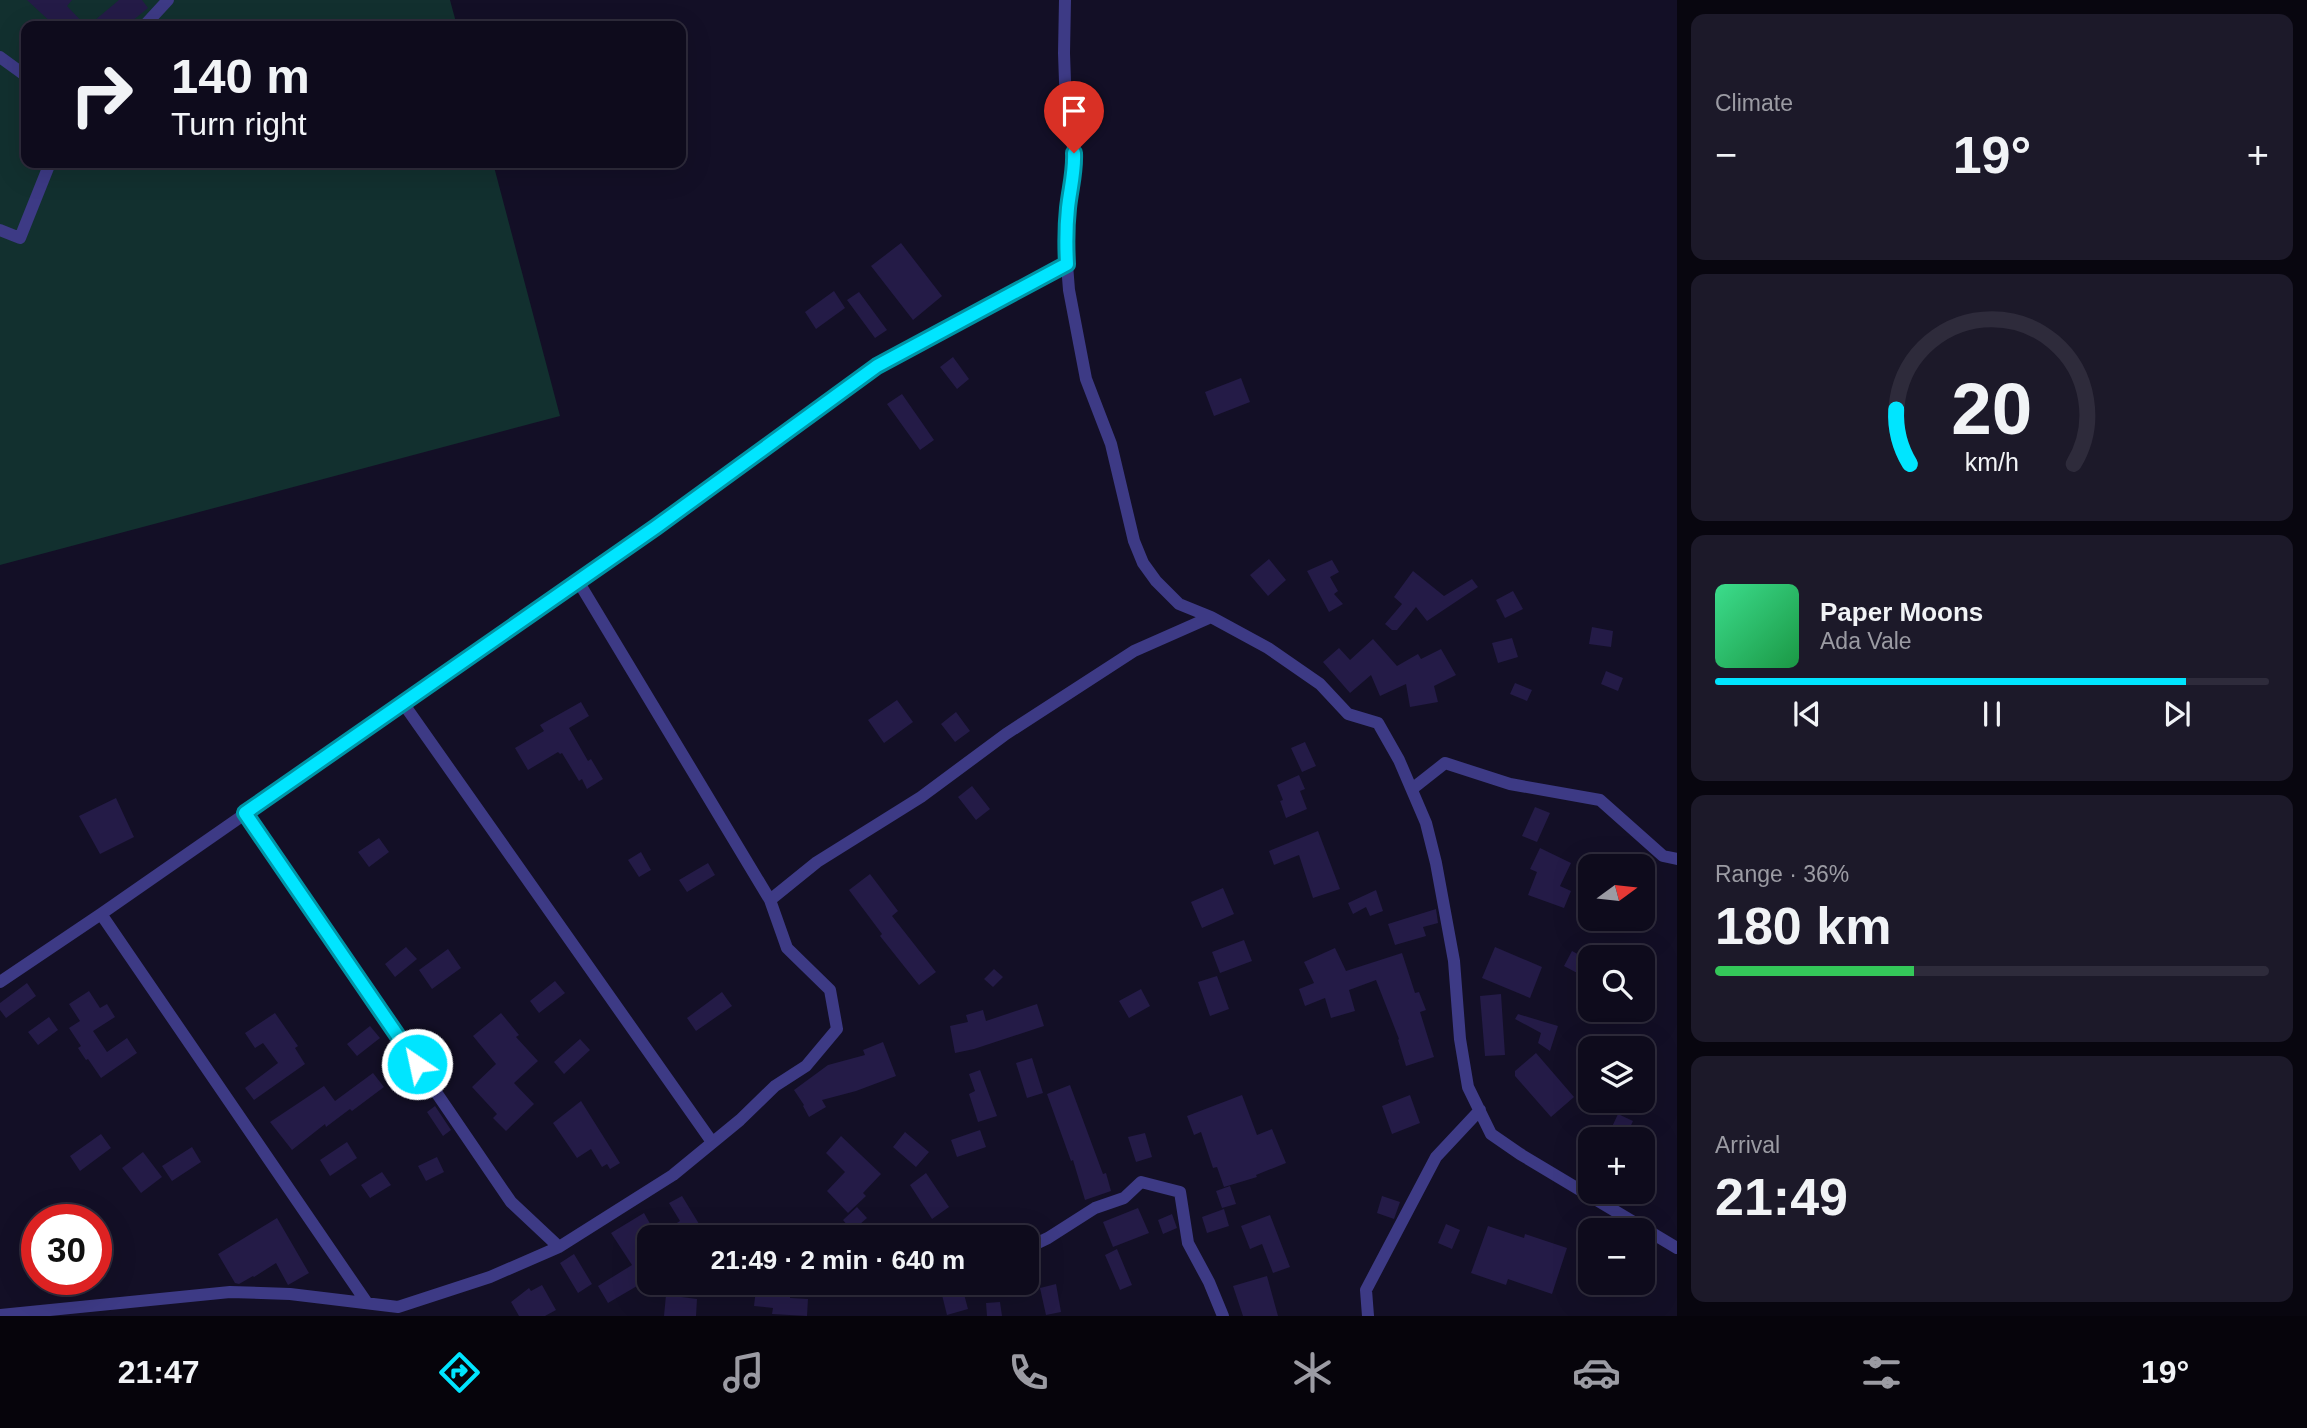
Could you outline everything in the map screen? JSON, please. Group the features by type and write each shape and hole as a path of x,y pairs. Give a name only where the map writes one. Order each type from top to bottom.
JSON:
{"street":[{"path":"149,21 168,0"},
{"path":"1065,0 1066,110 1075,170 1065,239 1069,290 1086,379 1111,444 1128,519 1143,563 1156,582 1179,604 1211,617 1268,648 1320,684 1348,714 1378,723 1399,760 1426,822 1454,961 1460,1039 1468,1087 1490,1134 1677,1248"},
{"path":"0,57 21,72"},
{"path":"0,230 20,238 48,168"},
{"path":"0,982 578,582 877,366 1067,264"},
{"path":"0,1315 230,1292 290,1294 398,1307 490,1277 559,1247 673,1175 740,1120 775,1086 806,1066 837,1029 830,989 787,948 770,900 578,582"},
{"path":"770,900 817,862 921,797 1006,734 1134,650 1211,617"},
{"path":"403,703 712,1142"},
{"path":"1412,789 1445,763 1510,784 1600,800 1663,856 1677,859"},
{"path":"245,813 511,1202 559,1247"},
{"path":"101,914 367,1304"},
{"path":"1368,1316 1366,1290 1436,1157 1480,1110"},
{"path":"1039,1242 1096,1209 1124,1198 1141,1182 1180,1192 1188,1243 1223,1316"}],"green space":[{"path":"0,0 450,0 456,21 21,21 21,168 494,168 560,416 0,565"}],"building":[{"path":"27,0 72,0 67,6 81,21 50,21"},
{"path":"119,0 142,0 148,8 132,21 94,21"},
{"path":"901,243 942,296 913,320 871,266"},
{"path":"834,291 845,308 816,329 805,312"},
{"path":"859,292 887,330 875,338 847,300"},
{"path":"953,357 969,379 957,389 940,367"},
{"path":"1241,378 1250,402 1214,416 1205,392"},
{"path":"902,394 934,440 920,450 887,404"},
{"path":"1269,559 1286,580 1268,596 1250,575"},
{"path":"1332,560 1339,572 1330,577 1338,591 1334,594 1343,604 1329,612 1307,571"},
{"path":"1413,571 1444,596 1472,579 1478,587 1427,621 1416,607 1397,630 1392,630 1385,624 1402,604 1394,597"},
{"path":"1513,591 1523,609 1505,618 1496,600"},
{"path":"1592,627 1613,631 1611,647 1589,644"},
{"path":"1512,638 1518,657 1498,663 1492,643"},
{"path":"1373,639 1397,666 1418,654 1421,659 1441,649 1456,675 1434,686 1438,702 1410,707 1406,684 1380,696 1371,675 1350,693 1323,662 1339,648 1350,660"},
{"path":"1606,671 1623,678 1618,691 1601,684"},
{"path":"1515,683 1532,690 1527,701 1510,694"},
{"path":"897,700 913,722 884,743 868,720"},
{"path":"581,702 589,716 569,728 588,761 591,759 603,779 587,789 562,753 558,752 528,770 515,748 544,731 540,725"},
{"path":"956,712 970,731 955,742 941,724"},
{"path":"1305,742 1316,766 1302,772 1291,748"},
{"path":"1299,775 1305,789 1300,791 1307,809 1286,818 1277,785"},
{"path":"972,786 990,809 976,820 958,797"},
{"path":"116,798 134,837 100,854 79,816"},
{"path":"1535,807 1550,813 1537,842 1522,836"},
{"path":"1318,831 1340,889 1313,898 1299,855 1274,865 1269,851"},
{"path":"379,838 389,852 369,867 358,852"},
{"path":"1540,848 1571,863 1560,886 1571,891 1564,908 1528,895 1537,872 1530,869"},
{"path":"641,852 651,870 639,877 628,860"},
{"path":"708,863 715,875 687,892 679,880"},
{"path":"870,874 898,911 892,916 936,972 919,985 880,936 882,934 849,890"},
{"path":"1223,888 1234,914 1202,928 1191,902"},
{"path":"1376,890 1383,911 1370,916 1366,907 1353,914 1348,903"},
{"path":"1436,909 1438,923 1423,927 1426,936 1395,945 1388,924"},
{"path":"1244,940 1252,961 1220,973 1212,952"},
{"path":"406,947 417,959 395,977 385,964"},
{"path":"1495,947 1542,967 1530,998 1482,978"},
{"path":"1335,948 1346,971 1402,953 1415,993 1419,992 1426,1010 1420,1012 1434,1057 1406,1066 1399,1039 1376,980 1349,990 1355,1011 1331,1018 1325,998 1305,1006 1299,989 1314,983 1304,962"},
{"path":"448,949 461,968 432,989 419,970"},
{"path":"1572,951 1578,954 1578,973 1564,966"},
{"path":"994,969 1003,977 993,987 984,979"},
{"path":"1217,976 1229,1009 1210,1016 1198,982"},
{"path":"555,981 565,993 539,1013 530,1001"},
{"path":"27,983 36,996 6,1018 0,1010 0,1003"},
{"path":"1141,989 1150,1006 1129,1018 1119,1001"},
{"path":"89,991 100,1008 107,1004 115,1017 93,1031 107,1052 127,1038 137,1053 101,1078 78,1048 81,1046 69,1028 80,1021 69,1004"},
{"path":"722,992 732,1006 696,1031 687,1018"},
{"path":"1501,994 1505,1055 1485,1056 1480,996"},
{"path":"1037,1004 1044,1026 955,1053 950,1026 968,1022 966,1015 983,1010 986,1021"},
{"path":"275,1013 298,1046 295,1048 305,1064 254,1100 245,1088 278,1063 263,1043 255,1048 245,1033"},
{"path":"501,1013 519,1035 516,1037 538,1061 514,1083 534,1104 506,1131 493,1118 497,1114 472,1087 496,1064 473,1036"},
{"path":"1518,1014 1558,1026 1550,1051 1538,1043 1541,1033 1515,1019"},
{"path":"49,1017 58,1030 38,1045 28,1032"},
{"path":"370,1026 380,1038 357,1056 347,1044"},
{"path":"580,1039 590,1050 564,1074 554,1062"},
{"path":"883,1042 896,1076 822,1100 826,1107 809,1117 794,1090 828,1065 865,1055 863,1050"},
{"path":"1536,1053 1574,1097 1551,1117 1515,1076 1515,1071"},
{"path":"1032,1058 1043,1093 1027,1098 1016,1063"},
{"path":"980,1070 997,1116 978,1122 969,1094 975,1091 969,1074"},
{"path":"373,1073 384,1087 352,1111 350,1109 326,1127 325,1124 292,1150 270,1122 324,1086 335,1101"},
{"path":"1070,1085 1111,1191 1085,1200 1073,1160 1071,1161 1047,1094"},
{"path":"1242,1095 1257,1135 1272,1129 1286,1163 1256,1175 1257,1177 1224,1187 1217,1167 1213,1168 1201,1132 1194,1135 1187,1116"},
{"path":"1410,1095 1420,1123 1392,1134 1382,1106"},
{"path":"581,1101 620,1163 610,1169 607,1164 602,1167 591,1149 577,1158 553,1123"},
{"path":"435,1106 451,1130 443,1136 427,1112"},
{"path":"1618,1114 1633,1121 1630,1127 1612,1127"},
{"path":"980,1130 986,1147 957,1157 951,1140"},
{"path":"905,1132 929,1152 916,1167 893,1147"},
{"path":"1145,1133 1152,1157 1136,1162 1128,1137"},
{"path":"101,1134 111,1148 80,1171 70,1156"},
{"path":"841,1136 881,1174 863,1193 866,1196 848,1213 827,1191 845,1172 826,1153"},
{"path":"347,1142 357,1158 330,1176 320,1160"},
{"path":"192,1147 201,1162 172,1181 162,1166"},
{"path":"143,1152 162,1177 141,1193 122,1168"},
{"path":"437,1157 444,1172 426,1181 418,1166"},
{"path":"382,1172 391,1185 370,1198 361,1185"},
{"path":"926,1173 949,1207 932,1219 910,1185"},
{"path":"1230,1186 1236,1204 1222,1208 1216,1191"},
{"path":"682,1196 700,1225 674,1225 680,1221 669,1203"},
{"path":"1382,1196 1400,1202 1394,1219 1377,1213"},
{"path":"857,1207 867,1218 859,1225 847,1225 843,1220"},
{"path":"1138,1208 1149,1233 1113,1247 1103,1222"},
{"path":"1224,1209 1229,1226 1207,1233 1202,1217"},
{"path":"644,1213 651,1225 637,1225 637,1286 608,1303 598,1286 632,1265 611,1233"},
{"path":"1172,1214 1177,1228 1163,1234 1158,1220"},
{"path":"1270,1215 1290,1267 1273,1273 1262,1244 1250,1249 1241,1226"},
{"path":"277,1218 309,1273 288,1285 276,1263 254,1277 239,1284 235,1283 218,1254"},
{"path":"1446,1224 1460,1230 1452,1249 1438,1243"},
{"path":"1488,1226 1524,1238 1525,1234 1567,1248 1552,1294 1508,1279 1506,1285 1471,1273"},
{"path":"1117,1249 1132,1285 1120,1290 1105,1255"},
{"path":"574,1254 592,1284 578,1293 560,1263"},
{"path":"1267,1276 1278,1316 1243,1316 1233,1286"},
{"path":"1056,1284 1061,1312 1046,1315 1040,1288"},
{"path":"542,1285 556,1310 545,1316 519,1316 511,1302 529,1288 531,1291"},
{"path":"666,1295 697,1299 696,1316 664,1316"},
{"path":"755,1295 790,1295 790,1298 808,1299 807,1316 772,1314 773,1308 754,1306"},
{"path":"942,1295 964,1295 968,1309 947,1315"},
{"path":"1000,1302 1002,1316 987,1316 986,1303"}],"route":[{"path":"417,1064 245,813 656,527 877,366 1067,264 1065,239 1075,170 1074,153"}]}
